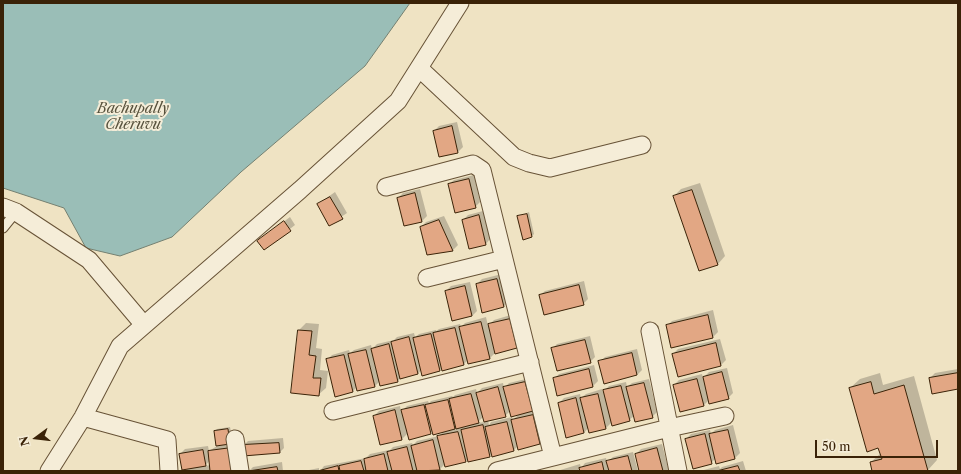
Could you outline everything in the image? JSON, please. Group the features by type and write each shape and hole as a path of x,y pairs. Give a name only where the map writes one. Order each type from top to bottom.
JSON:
{"street":[{"path":"49,471 83,417 120,346 300,190 398,101 460,3"},
{"path":"419,68 514,157 529,163 550,168 642,145"},
{"path":"386,187 473,164 482,170 553,457"},
{"path":"10,210 89,260 144,325"},
{"path":"426,278 504,259"},
{"path":"650,331 678,471"},
{"path":"333,411 530,362"},
{"path":"497,471 669,428 725,416"},
{"path":"83,417 167,440 169,471"},
{"path":"235,439 240,471"}],"lane":[{"path":"3,228 10,210"}],"water":[{"name":"Bachupally Cheruvu","path":"3,3 410,3 365,66 241,172 172,237 120,256 86,248 64,208 3,188"}],"building":[{"path":"452,126 458,153 439,157 433,131"},
{"path":"469,179 476,208 455,213 448,184"},
{"path":"692,190 718,265 699,271 673,196"},
{"path":"415,193 422,222 404,226 397,198"},
{"path":"330,197 343,219 329,226 317,204"},
{"path":"527,214 532,237 523,240 517,216"},
{"path":"479,215 486,245 469,249 462,220"},
{"path":"439,220 453,251 427,255 420,227"},
{"path":"284,221 291,231 264,250 257,241"},
{"path":"497,279 504,307 482,313 476,284"},
{"path":"579,285 584,305 544,315 539,295"},
{"path":"465,286 472,316 452,321 445,291"},
{"path":"708,315 713,338 671,348 666,325"},
{"path":"510,319 517,348 495,354 488,324"},
{"path":"481,322 490,359 468,364 459,327"},
{"path":"455,328 464,365 442,371 433,333"},
{"path":"298,330 312,331 309,355 316,356 313,378 321,378 319,396 291,393"},
{"path":"431,334 440,371 422,376 413,338"},
{"path":"409,337 418,374 400,379 391,342"},
{"path":"585,340 591,363 557,371 551,348"},
{"path":"716,343 721,366 678,377 672,354"},
{"path":"389,344 398,382 380,386 371,349"},
{"path":"366,350 375,387 357,391 348,354"},
{"path":"632,353 637,375 604,384 598,361"},
{"path":"344,355 353,392 335,397 326,359"},
{"path":"589,369 593,387 557,396 553,378"},
{"path":"722,372 729,399 709,404 703,377"},
{"path":"958,373 958,389 932,394 929,378"},
{"path":"697,379 704,406 680,412 673,385"},
{"path":"525,382 533,411 511,417 503,387"},
{"path":"871,382 874,394 904,385 928,471 872,471 870,462 882,459 878,448 867,452 849,388"},
{"path":"644,383 653,418 635,422 626,387"},
{"path":"621,386 630,421 612,426 603,390"},
{"path":"498,387 506,417 484,422 476,393"},
{"path":"471,394 479,423 456,429 449,399"},
{"path":"598,394 606,429 589,433 580,398"},
{"path":"576,398 584,433 566,438 558,403"},
{"path":"448,400 455,429 433,435 425,405"},
{"path":"424,405 431,434 409,440 401,410"},
{"path":"395,410 402,440 380,445 373,416"},
{"path":"533,415 540,444 518,450 511,420"},
{"path":"507,422 514,451 492,457 485,427"},
{"path":"483,425 490,457 468,462 461,430"},
{"path":"228,429 230,444 216,446 214,431"},
{"path":"728,430 735,459 716,464 709,434"},
{"path":"458,432 466,462 445,467 437,436"},
{"path":"705,434 712,464 693,469 685,439"},
{"path":"433,440 440,470 417,471 411,446"},
{"path":"279,443 280,453 243,456 242,445"},
{"path":"407,447 413,471 392,471 387,452"},
{"path":"231,448 234,471 210,471 208,451"},
{"path":"657,448 663,471 639,471 635,454"},
{"path":"203,450 206,466 182,470 179,454"},
{"path":"384,454 388,471 366,471 364,459"},
{"path":"628,456 632,471 609,471 606,461"},
{"path":"361,461 364,471 340,471 339,466"},
{"path":"602,462 604,471 580,471 579,468"},
{"path":"338,466 339,471 318,471"},
{"path":"738,466 740,471 717,471"},
{"path":"277,467 278,471 249,471"}]}
